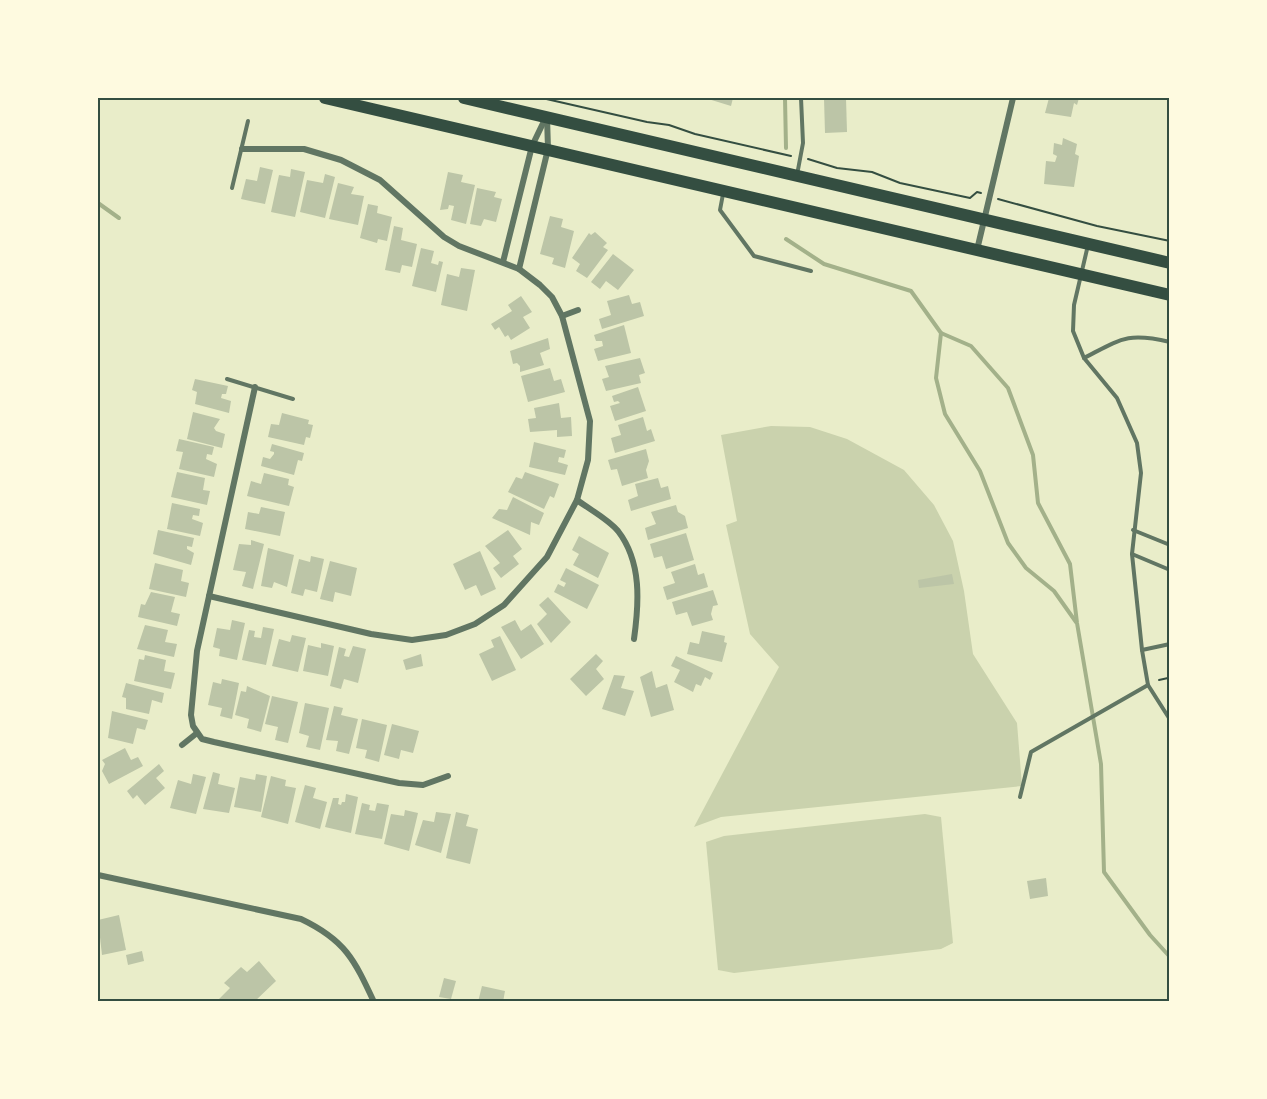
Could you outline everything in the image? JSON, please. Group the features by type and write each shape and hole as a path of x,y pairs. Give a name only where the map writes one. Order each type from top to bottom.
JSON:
{"main road":[{"path":"325,98 1170,295"},
{"path":"464,98 1170,263"}],"street":[{"path":"977,250 1014,98"},
{"path":"504,262 531,146 546,117"},
{"path":"519,269 548,149 546,117"},
{"path":"209,596 371,634 412,640 446,635 475,624 504,605 547,557 577,500 588,460 590,421 562,316 552,297 519,269 459,246 444,237 380,180 341,160 303,149 242,149"},
{"path":"562,316 578,310"},
{"path":"255,387 197,651 191,715 196,733 202,739 214,742 399,783 423,785 448,776"},
{"path":"577,500 617,530 632,557 640,598 634,639"},
{"path":"182,745 196,733"},
{"path":"98,875 301,919 327,931 343,944 374,1002"}],"lane":[{"path":"797,176 803,143 801,98"},
{"path":"232,188 248,121"},
{"path":"724,190 720,210 754,256 811,272"},
{"path":"1088,244 1074,305 1073,331 1084,358 1118,398 1137,443 1141,473 1132,554 1142,650 1148,685 1169,718"},
{"path":"1084,358 1125,337 1142,335 1170,342"},
{"path":"227,379 293,399"},
{"path":"1133,530 1170,545"},
{"path":"1132,554 1170,570"},
{"path":"1142,650 1170,644"},
{"path":"1020,797 1031,752 1148,685"}],"path":[{"path":"542,98 647,122 669,124 695,134 800,157 837,168 872,172 900,183 958,197 970,198 977,192 1097,226 1170,241"},
{"path":"1159,680 1169,677"}],"green space":[{"path":"771,426 810,427 847,439 904,470 934,505 953,541 964,591 973,654 1017,723 1022,786 721,817 694,827 779,667 750,634 726,525 737,521 721,435"},
{"path":"925,814 941,817 953,943 941,949 734,973 718,970 706,842 724,836"}],"building":[{"path":"705,98 733,98 731,106"},
{"path":"824,98 846,98 847,132 825,133"},
{"path":"1049,98 1079,98 1077,105 1074,103 1071,117 1045,113"},
{"path":"1063,138 1077,144 1075,154 1079,156 1074,187 1044,184 1046,161 1055,162 1057,156 1053,154 1054,143 1062,145"},
{"path":"260,167 273,170 265,204 241,199 246,179 257,181"},
{"path":"291,169 305,172 295,217 271,212 279,175 290,177"},
{"path":"448,172 463,175 461,182 475,185 466,224 451,220 454,206 449,205 448,209 440,210"},
{"path":"325,174 335,177 325,218 300,212 307,180 323,183"},
{"path":"338,183 354,187 351,194 364,196 358,225 329,219"},
{"path":"477,188 496,192 494,197 502,199 496,222 484,219 481,226 470,224"},
{"path":"368,204 378,206 377,213 392,217 387,241 378,239 377,243 360,238"},
{"path":"550,216 563,219 561,227 574,231 565,268 552,264 554,258 540,254"},
{"path":"394,226 403,228 401,240 417,244 412,267 402,265 400,273 385,270"},
{"path":"595,232 607,243 603,247 608,250 587,278 576,271 580,264 572,258 589,233 591,235"},
{"path":"421,248 434,251 431,263 438,265 439,261 443,262 436,292 412,286"},
{"path":"613,254 634,270 618,290 606,281 600,289 591,282"},
{"path":"461,268 475,270 467,311 441,305 447,274 459,277"},
{"path":"629,295 632,304 640,302 644,316 602,329 599,319 611,315 607,301"},
{"path":"521,296 532,312 523,317 530,328 511,340 508,335 505,337 499,327 495,330 491,324 512,311 508,305"},
{"path":"624,325 631,353 598,361 594,349 603,346 602,341 596,341 594,335"},
{"path":"548,338 550,349 540,353 544,365 520,372 520,366 517,363 513,364 510,351"},
{"path":"640,358 645,373 639,375 641,383 606,391 602,379 609,377 605,366"},
{"path":"550,368 554,381 561,379 565,392 528,402 521,376"},
{"path":"195,379 228,386 226,394 222,394 221,398 231,401 229,413 195,404 197,392 192,390"},
{"path":"638,387 646,411 615,421 610,406 620,403 614,402 612,396"},
{"path":"559,403 561,418 571,417 572,436 557,437 557,430 530,432 528,419 536,418 534,408"},
{"path":"193,412 220,419 214,428 225,434 222,448 187,439"},
{"path":"282,413 309,420 308,424 313,425 310,438 306,437 304,445 268,437 271,424 279,425"},
{"path":"643,417 647,431 651,429 655,441 615,453 611,438 621,435 618,425"},
{"path":"179,439 214,447 212,455 207,454 206,459 217,464 214,477 179,469 183,452 176,451"},
{"path":"534,442 566,450 564,458 559,457 558,462 568,465 565,475 529,467"},
{"path":"272,444 304,453 302,461 298,460 294,475 261,466 263,457 270,459 274,454 270,451"},
{"path":"646,449 649,461 646,470 648,478 622,486 617,469 611,470 608,460"},
{"path":"177,472 205,478 203,490 210,491 207,505 171,497"},
{"path":"525,472 559,484 554,498 550,496 544,509 508,492 516,477 522,479"},
{"path":"264,473 289,479 288,485 294,487 289,506 247,496 251,481 261,484"},
{"path":"658,478 661,488 668,486 671,499 631,511 628,500 638,496 635,484"},
{"path":"513,497 544,513 539,525 531,522 530,535 492,518 499,509 507,510"},
{"path":"172,503 200,509 199,516 193,515 192,519 203,523 200,536 167,529"},
{"path":"676,505 678,512 685,516 688,528 648,540 645,528 656,524 651,512"},
{"path":"261,507 285,512 280,536 245,529 248,512 259,514"},
{"path":"158,530 194,538 192,547 187,546 187,549 194,553 191,565 153,554"},
{"path":"508,530 522,549 513,556 519,564 501,578 493,568 500,563 485,546"},
{"path":"686,533 694,560 666,569 662,556 654,558 650,544"},
{"path":"579,536 609,553 598,578 573,565 579,554 572,550"},
{"path":"251,540 264,544 253,589 242,586 246,572 233,570 239,544 251,545"},
{"path":"268,548 294,555 287,587 274,582 272,588 261,586"},
{"path":"480,551 496,589 481,596 476,585 465,590 453,564"},
{"path":"311,556 324,559 317,592 305,589 303,596 291,593 299,559 310,562"},
{"path":"330,561 357,568 351,596 335,592 333,602 320,599"},
{"path":"155,563 183,570 181,581 189,583 186,597 149,589"},
{"path":"695,564 698,575 704,573 708,587 667,600 663,587 675,583 671,572"},
{"path":"566,568 599,585 587,609 554,592 558,584 564,587 566,583 560,580"},
{"path":"952,574 954,584 919,588 918,580"},
{"path":"713,590 718,605 713,606 711,614 713,620 692,626 687,612 676,615 672,602"},
{"path":"151,592 175,597 171,612 180,614 177,626 138,617 141,604 145,605"},
{"path":"548,597 571,622 551,643 537,624 547,614 539,605"},
{"path":"232,620 245,623 237,660 219,656 220,649 213,647 217,628 230,630"},
{"path":"515,620 521,631 531,624 544,644 521,659 501,627"},
{"path":"145,625 168,630 165,642 177,644 174,657 137,649"},
{"path":"263,627 274,629 266,665 242,660 249,630 255,631 254,637 261,638"},
{"path":"702,631 725,636 724,642 727,643 722,662 687,654 690,642 699,644"},
{"path":"292,635 306,638 298,672 272,666 279,639 290,642"},
{"path":"500,636 516,670 492,681 479,654 494,647 491,640"},
{"path":"321,643 334,646 328,676 303,671 308,645 321,648"},
{"path":"353,646 366,649 358,683 344,679 341,689 330,686 339,647 346,649 344,656 349,657"},
{"path":"421,654 423,666 406,670 403,660"},
{"path":"596,654 603,661 596,669 604,679 586,696 570,679"},
{"path":"145,655 166,660 164,671 175,673 171,689 134,681 139,659 144,660"},
{"path":"676,656 713,673 710,680 705,677 701,686 696,684 693,692 674,682 680,670 671,666"},
{"path":"652,671 656,688 667,684 674,710 651,717 640,677"},
{"path":"614,675 625,676 621,688 634,691 625,716 602,709"},
{"path":"222,679 239,683 232,719 220,716 222,708 208,705 213,682 221,684"},
{"path":"126,683 164,693 162,703 152,700 149,714 126,709 126,698 122,697"},
{"path":"247,686 270,696 261,732 247,728 249,719 235,715 241,691 246,692"},
{"path":"272,696 298,702 288,743 275,740 278,727 265,724"},
{"path":"305,703 329,708 320,750 306,747 309,736 299,733"},
{"path":"334,706 343,708 341,715 358,719 349,754 336,751 338,741 326,740"},
{"path":"112,711 148,720 145,730 137,728 133,744 108,738"},
{"path":"362,719 387,725 379,762 365,758 367,750 356,748"},
{"path":"392,724 419,731 413,753 401,750 399,759 384,755"},
{"path":"125,748 131,760 138,757 143,766 109,784 102,771 105,764 102,760"},
{"path":"159,764 164,771 156,778 165,788 145,805 137,795 133,799 127,791"},
{"path":"213,772 220,774 218,784 235,788 229,813 203,809"},
{"path":"193,774 206,777 196,814 170,808 178,780 191,784"},
{"path":"256,774 267,776 261,812 234,807 240,777 255,780"},
{"path":"271,776 286,780 285,786 296,788 288,824 261,817"},
{"path":"305,785 316,788 313,798 327,802 320,829 295,822"},
{"path":"346,794 358,797 351,833 325,827 333,798 339,798 338,804 341,805 345,802"},
{"path":"362,803 370,805 369,810 375,811 377,803 389,805 382,839 355,834"},
{"path":"405,810 418,813 409,851 384,844 391,814 404,816"},
{"path":"436,812 451,814 441,853 415,845 423,820 434,822"},
{"path":"456,812 469,815 466,826 478,829 470,864 446,858"},
{"path":"1046,878 1048,896 1030,899 1027,881"},
{"path":"119,915 126,950 102,955 98,920"},
{"path":"142,951 144,961 128,965 126,955"},
{"path":"259,961 276,981 254,1002 221,1002 219,999 230,988 224,983 241,967 247,972"},
{"path":"444,978 456,981 451,999 439,997"},
{"path":"482,986 505,991 503,1002 478,1002"}],"waterway":[{"path":"785,98 786,148"},
{"path":"98,203 119,218"},
{"path":"786,239 824,264 911,291 941,333 971,346 1008,388 1033,455 1038,503 1070,564 1077,623 1101,764 1104,872 1150,935 1170,957"},
{"path":"941,333 936,378 945,414 980,471 1008,543 1026,568 1054,591 1076,622"}]}
